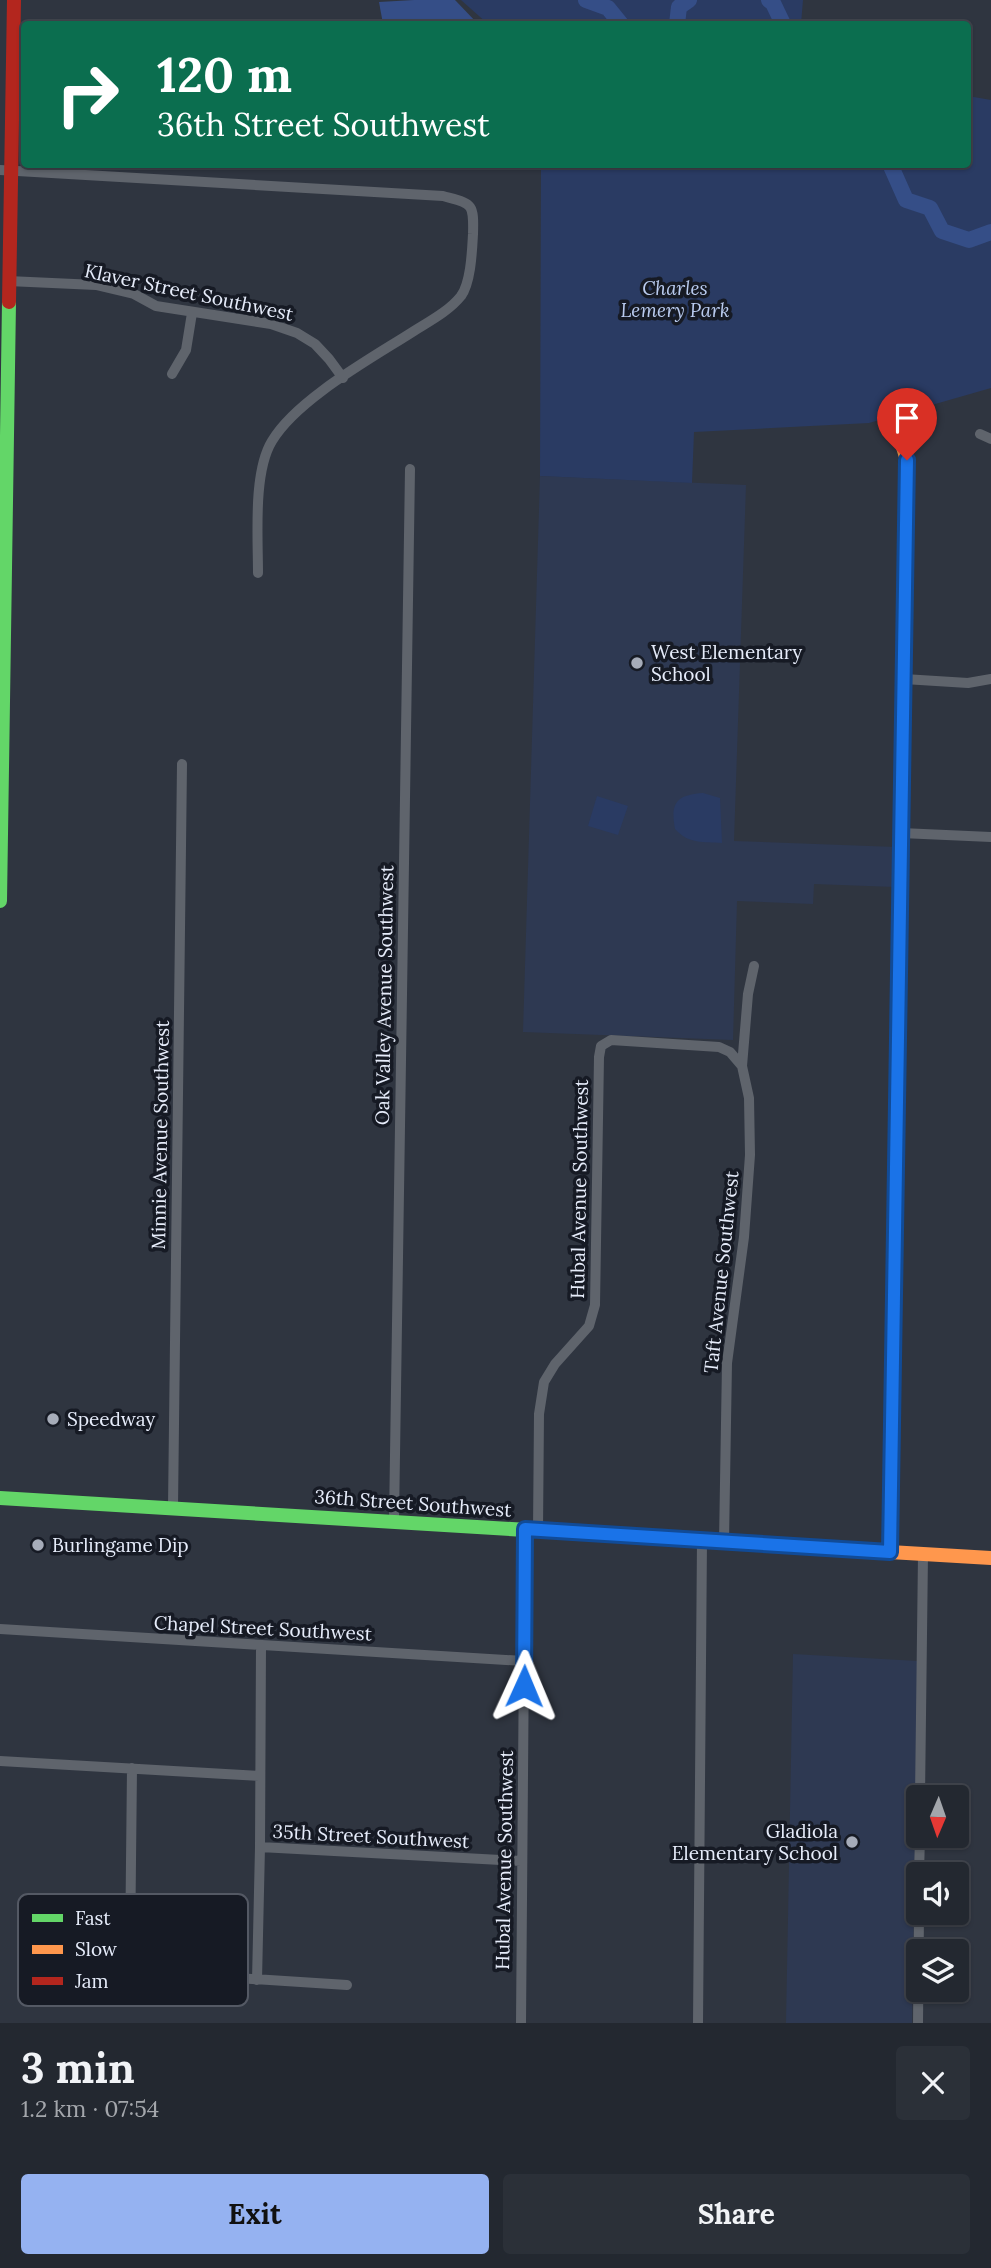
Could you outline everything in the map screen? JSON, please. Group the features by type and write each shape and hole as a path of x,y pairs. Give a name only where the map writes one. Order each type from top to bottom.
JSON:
{"street":[{"path":"0,901 4,300 8,281 6,170 19,36 13,0"},
{"path":"6,170 443,195 467,203 473,212 472,261 462,294 445,311 297,411 270,443 260,481 258,573"},
{"name":"Klaver Street Southwest","path":"8,281 96,285 134,294 156,306 271,324 297,333 315,344 343,378"},
{"path":"172,374 186,350 192,313"},
{"path":"980,434 991,439"},
{"path":"890,1552 907,460 901,441"},
{"name":"Oak Valley Avenue Southwest","path":"394,1521 410,469"},
{"path":"904,679 968,683 991,680"},
{"name":"Minnie Avenue Southwest","path":"173,1507 183,764"},
{"path":"901,833 991,837"},
{"name":"Taft Avenue Southwest","path":"724,1542 727,1363 745,1230 749,1166 749,1098 742,1066 748,994 754,966"},
{"name":"Hubal Avenue Southwest","path":"521,2023 524,1661 539,1414 544,1382 555,1364 589,1326 595,1305 601,1046 611,1040 719,1047 730,1052 742,1066"},
{"name":"36th Street Southwest","path":"0,1498 991,1558"},
{"path":"698,2023 702,1540"},
{"path":"920,1785 923,1554"},
{"name":"Chapel Street Southwest","path":"0,1629 524,1661"},
{"path":"257,1980 261,1645"},
{"path":"0,1761 260,1776"},
{"path":"131,1894 132,1768"},
{"name":"35th Street Southwest","path":"260,1847 521,1861"},
{"path":"918,2023 919,1925"},
{"path":"248,1979 347,1985"}],"shaded area":[{"path":"455,0 475,21 382,21 379,2"},
{"name":"West Elementary School","path":"540,476 746,485 734,841 896,847 895,887 814,884 813,904 737,901 733,1040 523,1032"},
{"name":"Gladiola Elementary School","path":"793,1654 918,1661 916,1785 906,1785 906,1848 915,1848 915,1862 906,1862 906,1925 914,1925 913,1939 906,1939 906,2002 912,2002 912,2023 786,2023"}],"green space":[{"path":"461,0 803,0 801,21 485,21"},
{"name":"Charles Lemery Park","path":"971,97 991,100 991,388 869,423 694,432 692,483 540,476 541,168 971,168"},
{"path":"703,793 720,798 722,843 691,840 675,829 674,812 677,802 681,798"},
{"path":"597,796 628,806 618,835 588,826"}],"waterway":[{"path":"586,0 608,8 619,21"},
{"path":"677,21 679,7 689,0"},
{"path":"769,0 782,21"},
{"path":"892,168 906,200 930,208 942,231 969,240 991,232"}],"traffic: fast":[{"path":"0,901 9,302"},
{"path":"893,1349 905,588"},
{"path":"0,1498 839,1549"}],"traffic: slow":[{"path":"901,441 907,460 905,588"},
{"path":"839,1549 991,1558"}],"traffic: jam":[{"path":"9,302 14,0"},
{"path":"890,1552 893,1349"}],"place":[{"name":"West Elementary School","path":"637,663"},
{"name":"Speedway","path":"53,1419"},
{"name":"Burlingame Dip","path":"38,1545"},
{"name":"Gladiola Elementary School","path":"852,1842"}],"route":[{"path":"524,1686 525,1529 890,1552 907,460"}]}
